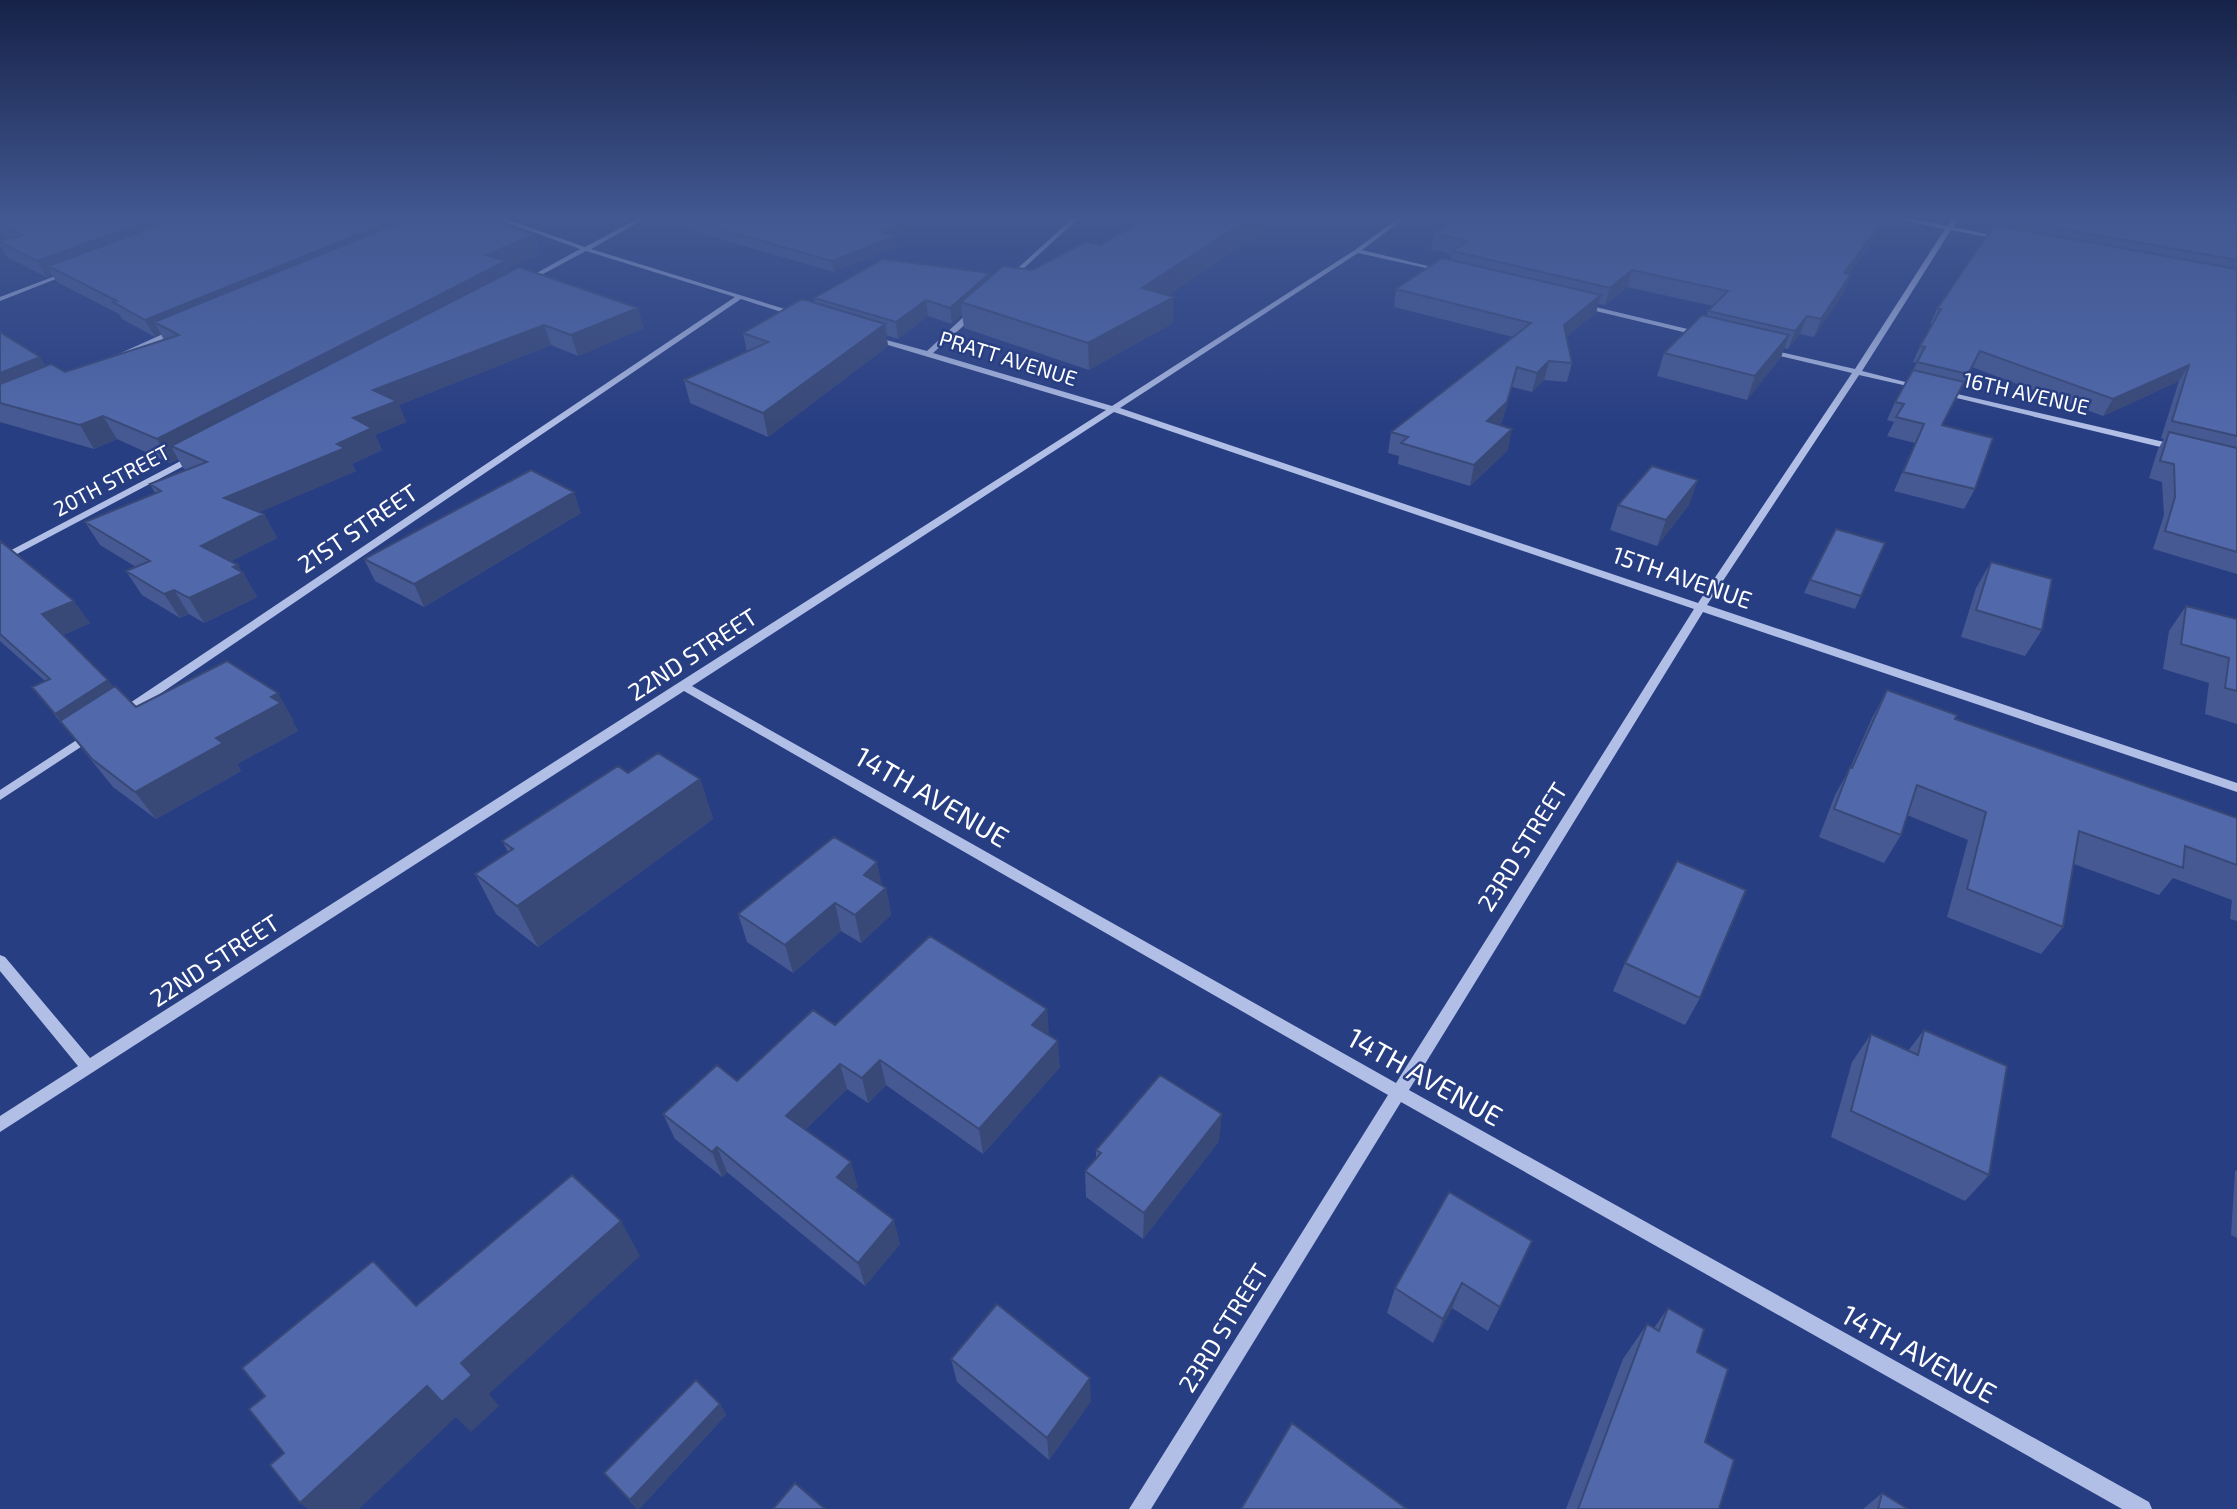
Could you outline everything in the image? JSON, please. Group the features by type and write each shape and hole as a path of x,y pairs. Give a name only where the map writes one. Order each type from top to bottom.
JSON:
{"street":[{"path":"0,299 34,286"},
{"path":"706,286 802,316"},
{"name":"22ND STREET","path":"0,1125 1302,286"},
{"name":"23RD STREET","path":"1139,1509 1701,606 1912,286"},
{"name":"21ST STREET","path":"116,718 740,297"},
{"path":"1573,303 1709,336"},
{"path":"928,354 978,308"},
{"path":"112,359 187,327"},
{"name":"PRATT AVENUE","path":"865,335 1113,409"},
{"name":"16TH AVENUE","path":"1763,349 1925,388"},
{"name":"16TH AVENUE","path":"1939,391 2183,449"},
{"name":"15TH AVENUE","path":"1113,409 2237,788"},
{"name":"20TH STREET","path":"0,560 207,450"},
{"name":"14TH AVENUE","path":"684,686 1398,1092 2142,1509"},
{"path":"0,796 104,726"},
{"path":"0,961 88,1067"}],"building":[{"path":"88,286 229,286 145,320 113,302 117,301"},
{"path":"242,286 456,286 157,439 103,416 80,425 0,403 0,384 51,364 65,372 179,335 154,322"},
{"path":"481,286 575,286 638,308 571,335 544,325 373,390 397,401 353,418 372,428 337,444 345,448 224,498 264,514 201,546 238,565 233,567 243,573 189,598 174,590 164,594 126,571 150,561 85,522 161,491 150,484 207,462 171,446"},
{"path":"834,286 975,286 950,308 926,300 896,322 814,298"},
{"path":"979,286 1144,286 1142,288 1174,297 1088,343 961,302"},
{"path":"1400,286 1564,286 1601,295 1564,325 1572,363 1549,361 1537,373 1517,367 1507,402 1487,421 1512,429 1474,465 1401,443 1408,437 1391,432 1531,323 1396,289"},
{"path":"1707,286 1843,286 1821,319 1807,316 1795,331 1708,311 1728,291"},
{"path":"1952,286 2237,286 2237,436 2172,421 2189,365 2113,399 1980,351 1968,374 1917,362 1925,347 1920,346 1941,309 1937,309"},
{"path":"802,299 885,324 763,413 684,380 768,342 743,333"},
{"path":"1702,315 1789,335 1755,376 1664,353"},
{"path":"0,332 40,357 0,373"},
{"path":"1913,370 1964,382 1942,425 1993,438 1975,489 1903,472 1924,424 1896,417 1904,404 1895,402"},
{"path":"2169,432 2237,448 2237,552 2165,531 2175,497 2174,464 2160,461"},
{"path":"1652,466 1698,480 1666,520 1618,505"},
{"path":"531,470 574,492 414,584 364,559"},
{"path":"1836,529 1885,543 1861,596 1810,580"},
{"path":"0,541 74,601 42,614 108,680 55,714 32,687 50,679 0,634"},
{"path":"1991,562 2052,579 2042,630 1976,610"},
{"path":"2186,606 2237,619 2237,691 2225,688 2229,658 2181,644"},
{"path":"227,661 278,693 271,697 281,703 216,738 223,743 135,792 92,759 60,721 115,686 136,707"},
{"path":"1887,690 1957,715 1955,719 2237,818 2237,865 2185,846 2183,868 2079,831 2063,927 1967,889 1986,812 1917,785 1901,835 1834,809 1850,767 1852,768"},
{"path":"658,753 700,779 517,906 475,874 513,849 502,841 618,766 628,773"},
{"path":"834,837 877,862 864,875 886,888 855,915 835,903 785,945 738,914"},
{"path":"1677,861 1746,890 1700,998 1625,963"},
{"path":"930,936 1047,1009 1032,1025 1058,1041 979,1129 880,1060 862,1078 840,1064 786,1116 851,1162 837,1177 894,1220 858,1263 717,1147 712,1152 663,1114 717,1065 737,1081 813,1010 835,1025"},
{"path":"1924,1030 2007,1066 1989,1175 1851,1111 1871,1034 1918,1055"},
{"path":"1160,1075 1222,1114 1144,1213 1085,1171 1101,1153 1096,1150"},
{"path":"572,1175 621,1221 461,1363 472,1375 442,1402 427,1386 300,1503 270,1465 284,1453 249,1409 265,1396 242,1368 373,1261 416,1306"},
{"path":"1449,1192 1532,1241 1500,1307 1462,1283 1443,1319 1395,1288"},
{"path":"997,1304 1090,1378 1047,1438 951,1359"},
{"path":"1668,1308 1704,1329 1697,1352 1728,1369 1705,1442 1734,1460 1719,1509 1578,1509 1647,1324 1659,1331"},
{"path":"696,1380 720,1404 630,1500 604,1473"},
{"path":"1292,1423 1407,1509 1241,1509"},
{"path":"795,1483 825,1509 773,1509"},
{"path":"1882,1493 1908,1509 1878,1509"}]}
